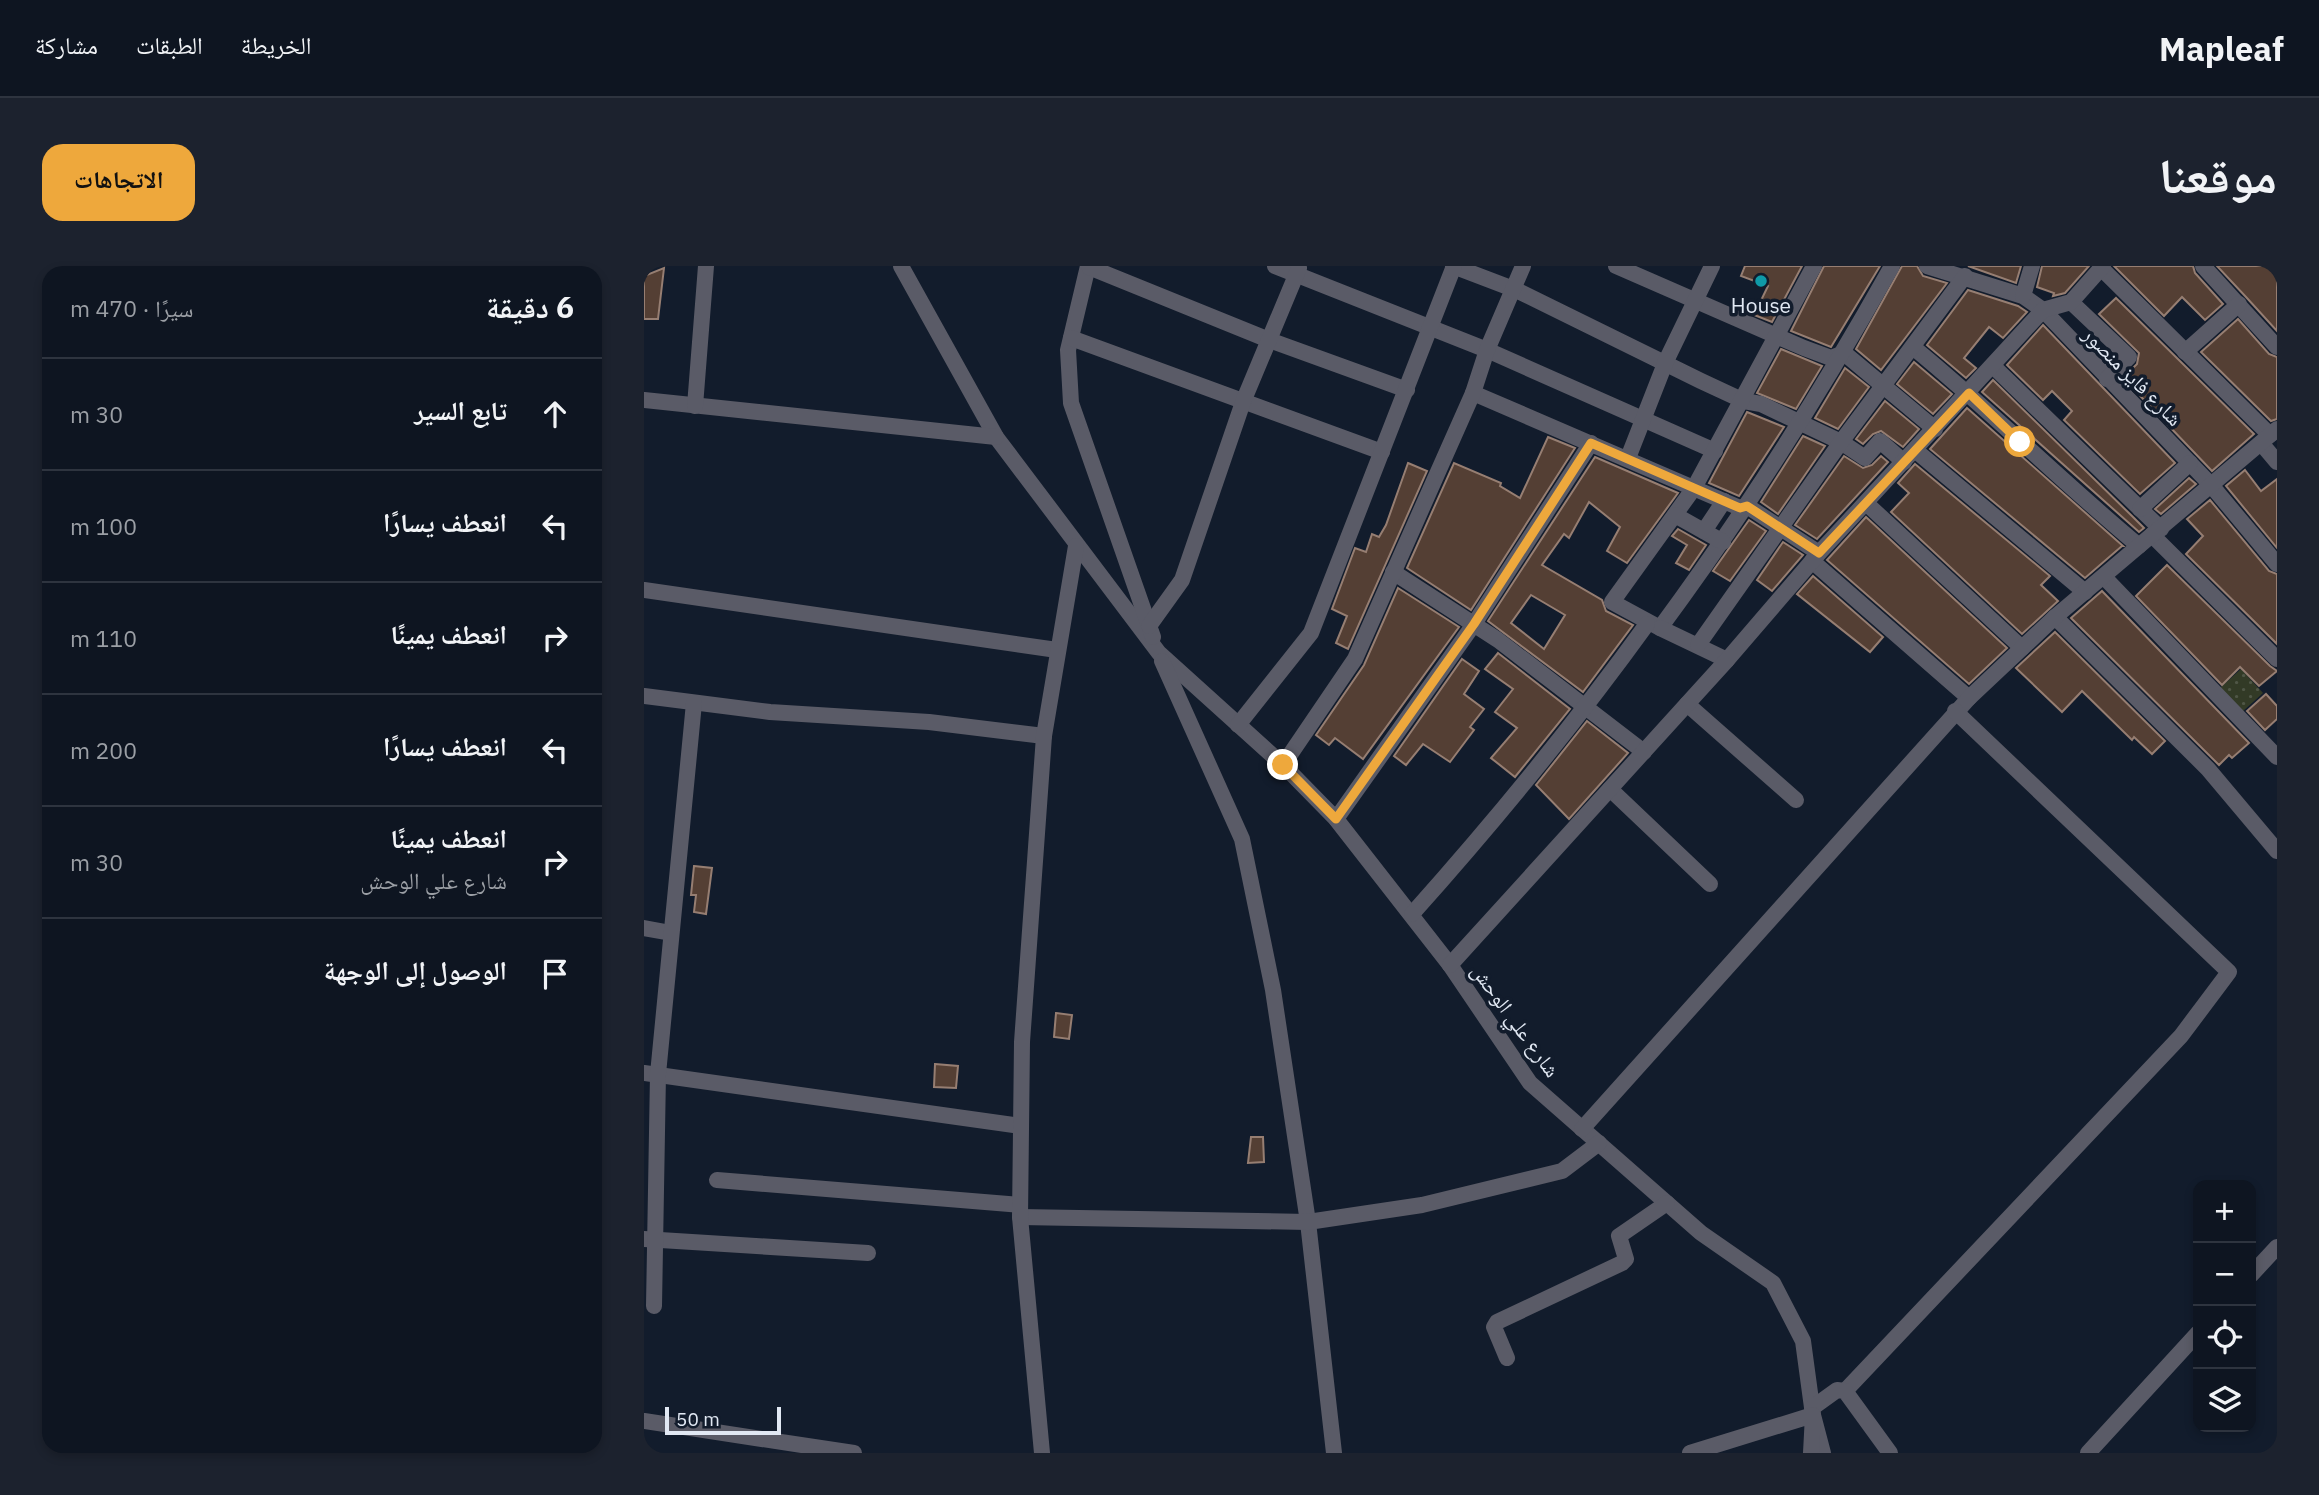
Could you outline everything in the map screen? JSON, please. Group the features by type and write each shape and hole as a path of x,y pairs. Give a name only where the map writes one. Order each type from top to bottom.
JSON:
{"street":[{"path":"695,406 706,266"},
{"path":"901,266 996,437 1159,653"},
{"path":"1275,266 1298,271 1487,350 1716,451"},
{"path":"1238,725 1311,633 1453,266 1516,290 1744,401 1749,399 1841,442 1865,458 1880,441 1910,456 2085,592"},
{"path":"1283,765 1355,659 1473,393 1487,350 1516,290 1523,266"},
{"path":"1618,266 1831,358 1843,353"},
{"path":"1628,458 1666,362 1712,266"},
{"path":"1727,660 1653,626 1612,602 1694,488 1744,401 1814,266"},
{"path":"1412,914 1487,830 1723,542 1843,353 1892,266"},
{"name":"شارع فايز منصور","path":"1927,266 2023,296 2043,310 2211,485 2277,564"},
{"path":"2023,296 2032,266"},
{"path":"2203,266 2277,347"},
{"path":"1334,1453 1308,1222 1273,990 1242,839 1159,653 1071,403 1068,350 1088,267 1269,340 1407,390"},
{"path":"1450,965 1727,660 1816,557 1994,367 2043,310 2071,302 2101,267 2269,436 2277,462"},
{"path":"1149,626 1182,580 1243,402 1298,271"},
{"path":"1698,645 1841,442 1914,348 1965,276"},
{"path":"2071,302 2129,357 2107,379"},
{"path":"2185,352 2239,304"},
{"path":"1071,338 1382,452"},
{"path":"1914,348 1969,393 2075,492 2139,546"},
{"path":"1843,353 1935,429"},
{"path":"1994,367 2140,509 2156,532 2277,659"},
{"path":"1473,393 1740,508 1747,506 1782,527 1969,698"},
{"path":"644,400 996,437"},
{"path":"1582,1129 1955,711 2055,617 2269,436"},
{"path":"1336,819 1474,624 1591,443"},
{"path":"2140,509 2190,463"},
{"path":"1704,531 1724,501"},
{"path":"1867,504 2022,648"},
{"path":"1675,515 1723,542"},
{"path":"1042,1453 1020,1211 1022,1042 1044,736 1076,546"},
{"path":"1393,572 1474,624 1588,706 1644,752"},
{"path":"2104,577 2277,757"},
{"path":"644,590 1057,650"},
{"path":"2055,617 2271,831 2277,851"},
{"name":"شارع علي الوحش","path":"1159,653 1283,765 1336,819 1450,965 1530,1083 1701,1233 1773,1283 1803,1341 1812,1411 1823,1453"},
{"path":"644,696 694,703 929,722 1044,736"},
{"path":"654,1306 651,1240 651,1073 671,933 694,703"},
{"path":"1687,704 1796,800"},
{"path":"1690,1453 1812,1411 1837,1391 1844,1391 2182,1035 2229,972 1955,711"},
{"path":"1610,789 1710,884"},
{"path":"644,928 671,933"},
{"path":"651,1073 1021,1125"},
{"path":"718,1180 1020,1211 1308,1222 1422,1205 1562,1171 1599,1143"},
{"path":"1507,1357 1494,1327 1497,1322 1622,1264 1626,1259 1619,1236 1667,1203"},
{"path":"651,1240 868,1253"},
{"path":"2256,1270 2277,1247"},
{"path":"2088,1453 2193,1338"},
{"path":"1844,1391 1889,1453"},
{"path":"1811,1453 1812,1411"},
{"path":"644,1421 854,1453"}],"green space":[{"path":"2241,669 2263,693 2242,712 2220,688"}],"building":[{"path":"1745,266 1802,266 1772,322 1754,315 1768,286 1741,276"},
{"path":"1824,266 1880,266 1831,347 1791,331"},
{"path":"1902,266 1917,266 1923,276 1947,283 1881,370 1856,349"},
{"path":"1968,266 2021,266 2016,283"},
{"path":"2042,266 2089,266 2065,293 2053,296 2054,293 2037,287"},
{"path":"2114,266 2193,266 2195,273 2223,304 2205,320 2182,297 2164,316"},
{"path":"2217,266 2277,266 2277,331 2246,297"},
{"path":"664,268 658,319 644,319 644,276"},
{"path":"1968,290 2018,306 2027,312 2003,338 1989,327 1964,358 1976,368 1966,378 1927,345"},
{"path":"2116,298 2254,434 2212,471 2123,378 2137,364 2139,353 2099,314"},
{"path":"2238,319 2269,354 2277,357 2277,419 2271,421 2201,352"},
{"path":"2043,325 2175,463 2140,494 2064,420 2072,411 2052,391 2043,400 2007,365"},
{"path":"1781,349 1822,366 1796,409 1757,393"},
{"path":"1914,362 1952,394 1933,414 1897,384"},
{"path":"1845,368 1869,387 1838,429 1815,418"},
{"path":"1993,380 2144,528 2139,532 1982,392"},
{"path":"1885,401 1919,429 1903,447 1881,431 1873,434 1863,444 1856,439"},
{"path":"1967,408 2123,546 2085,578 1930,449"},
{"path":"1747,412 1784,427 1739,496 1709,483"},
{"path":"1803,436 1825,446 1778,514 1761,502"},
{"path":"1548,437 1575,448 1471,610 1407,568 1454,463 1501,483 1500,486 1520,498"},
{"path":"1844,456 1863,468 1872,465 1881,456 1888,462 1817,539 1795,525"},
{"path":"1595,457 1678,493 1627,563 1607,551 1620,527 1589,502 1569,538 1564,534 1542,565 1602,600 1606,611 1633,625 1583,692 1488,621","holes":["1531,595 1565,615 1544,649 1511,623"]},
{"path":"1408,463 1427,471 1348,649 1336,643 1347,616 1332,609 1355,548 1366,552 1372,534 1379,537 1386,525"},
{"path":"1915,464 2050,576 2041,585 2058,601 2022,634 1891,512 1909,493 1898,483"},
{"path":"2245,470 2261,491 2277,479 2277,548 2226,486"},
{"path":"2189,478 2196,484 2161,514 2155,509"},
{"path":"2210,500 2269,571 2277,574 2277,644 2186,554 2203,536 2187,519"},
{"path":"1866,517 2007,648 1969,684 1827,560"},
{"path":"1749,520 1766,531 1730,581 1713,571"},
{"path":"1678,529 1706,545 1689,570 1676,563 1687,545 1672,536"},
{"path":"1783,542 1803,555 1772,591 1757,580"},
{"path":"2167,565 2277,671 2259,686 2240,667 2222,685 2136,596"},
{"path":"1813,576 1883,637 1870,652 1797,594"},
{"path":"1398,588 1459,627 1363,759 1335,738 1329,745 1316,735 1364,665"},
{"path":"2102,591 2249,743 2232,758 2229,755 2219,765 2071,618"},
{"path":"2055,632 2165,741 2152,754 2134,737 2132,740 2082,691 2062,712 2016,668"},
{"path":"1498,653 1570,709 1515,777 1491,758 1517,728 1495,712 1513,689 1485,669"},
{"path":"1462,659 1479,671 1464,694 1484,709 1470,727 1474,730 1450,762 1423,744 1406,765 1394,756"},
{"path":"2266,694 2277,706 2277,719 2265,730 2247,711"},
{"path":"1587,721 1628,753 1569,819 1536,785"},
{"path":"694,866 712,868 706,914 694,912 696,895 691,895"},
{"path":"1056,1013 1072,1015 1069,1039 1054,1037"},
{"path":"935,1064 958,1066 956,1088 934,1087"},
{"path":"1251,1137 1263,1137 1264,1162 1248,1163"}],"place":[{"name":"House","path":"1761,281"}],"route":[{"path":"1283,765 1336,819 1474,624 1591,443 1740,508 1747,506 1819,553 1969,393 2020,442"}]}
